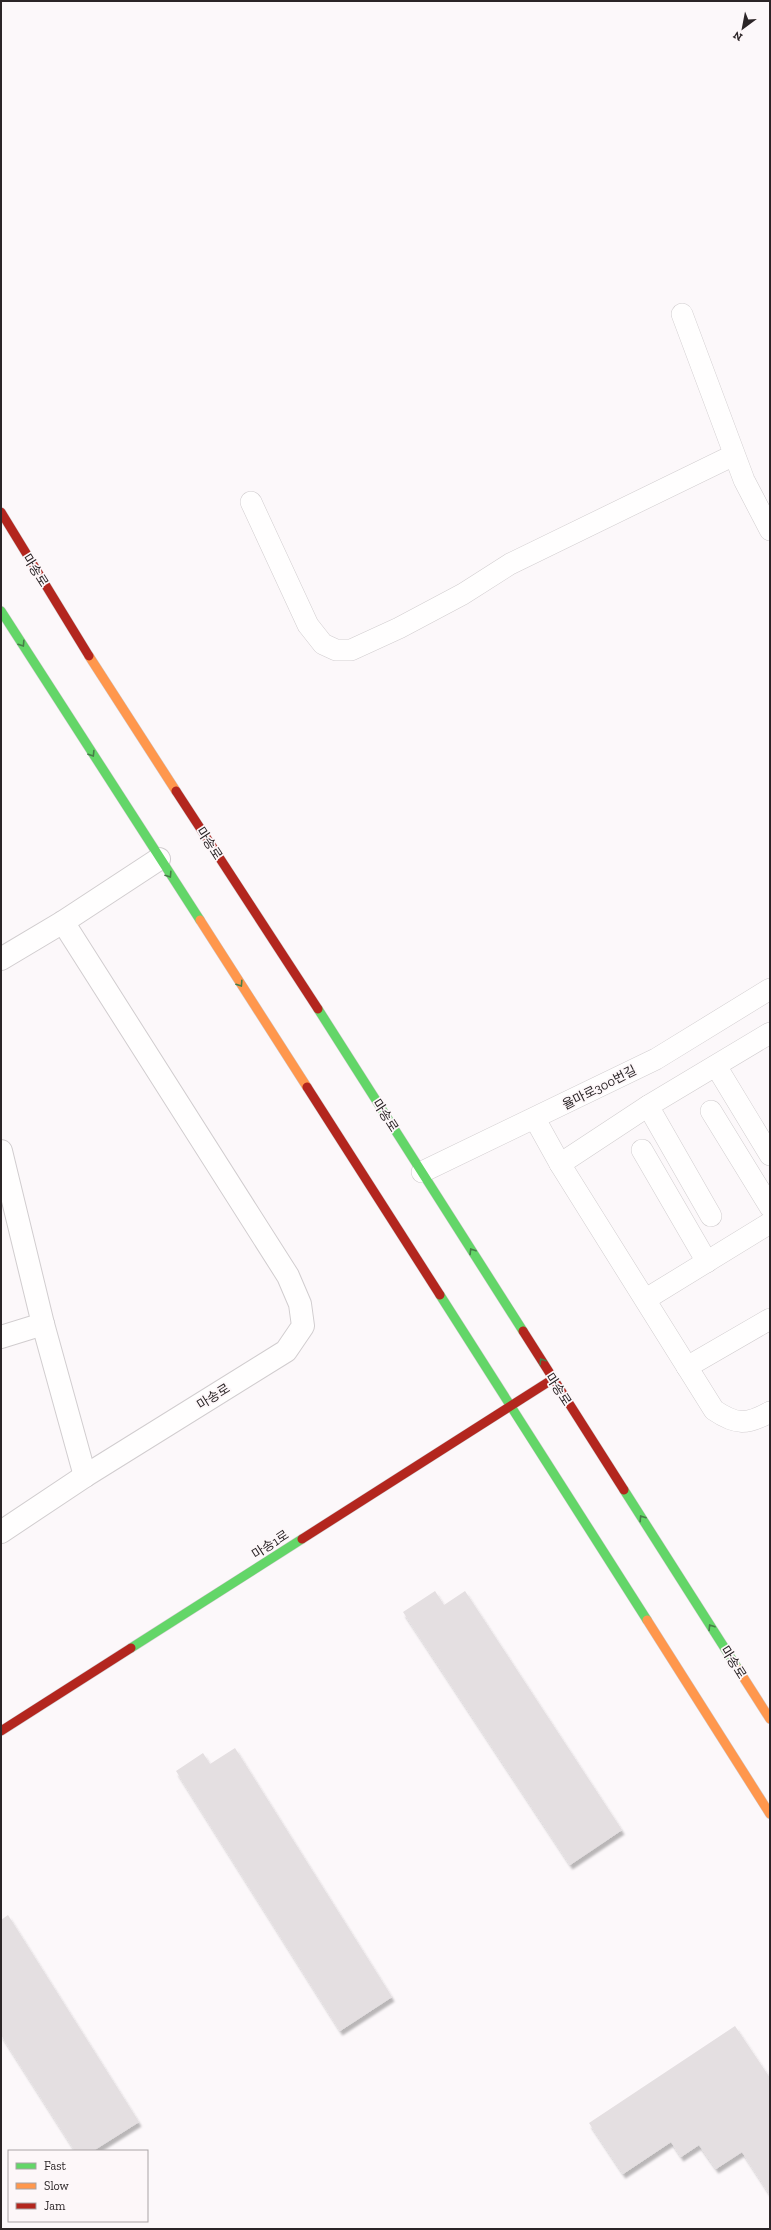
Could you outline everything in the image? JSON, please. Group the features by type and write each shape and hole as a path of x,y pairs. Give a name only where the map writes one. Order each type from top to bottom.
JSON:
{"street":[{"name":"마송로","path":"1,512 110,690 422,1172 770,1719"},
{"path":"1,611 159,859 512,1404 770,1814"},
{"path":"1,960 63,922 159,859"},
{"name":"마송로","path":"1,1532 85,1476 286,1351 303,1326 300,1304 288,1276 63,922"},
{"path":"1,1151 43,1324 85,1476"},
{"path":"1,1337 43,1324"},
{"name":"마송1로","path":"1,1731 553,1379"}],"lane":[{"path":"682,314 734,455 750,492 770,530"},
{"path":"251,502 308,625 323,644 336,650 351,650 399,628 463,594 524,557 734,455"},
{"name":"율마로300번길","path":"422,1172 656,1059 770,989"},
{"path":"560,1164 648,1106 770,1033"},
{"path":"716,1066 770,1155"},
{"path":"648,1106 711,1216"},
{"path":"711,1111 770,1207"},
{"path":"534,1119 560,1164 646,1299 714,1410 728,1419 744,1422 758,1419 770,1412"},
{"path":"642,1150 707,1262"},
{"path":"646,1299 770,1223"},
{"path":"687,1367 770,1319"}],"building":[{"path":"435,1591 444,1605 465,1591 622,1830 570,1865 403,1612"},
{"path":"235,1748 392,1997 340,2031 176,1771 203,1753 210,1764"},
{"path":"8,1915 139,2122 95,2150 74,2150 1,2035 1,1920"},
{"path":"735,2026 770,2078 770,2195 742,2152 716,2169 699,2145 681,2157 671,2142 623,2174 589,2123"}],"traffic: fast":[{"path":"1,611 200,920"},
{"path":"318,1009 523,1331"},
{"path":"440,1295 647,1620"},
{"path":"624,1490 738,1669"},
{"path":"131,1648 302,1539"}],"traffic: slow":[{"path":"89,656 176,791"},
{"path":"200,920 307,1087"},
{"path":"647,1620 770,1814"},
{"path":"738,1669 770,1719"}],"traffic: jam":[{"path":"1,512 89,656"},
{"path":"176,791 318,1009"},
{"path":"307,1087 440,1295"},
{"path":"523,1331 624,1490"},
{"path":"302,1539 553,1379"},
{"path":"1,1731 131,1648"}]}
